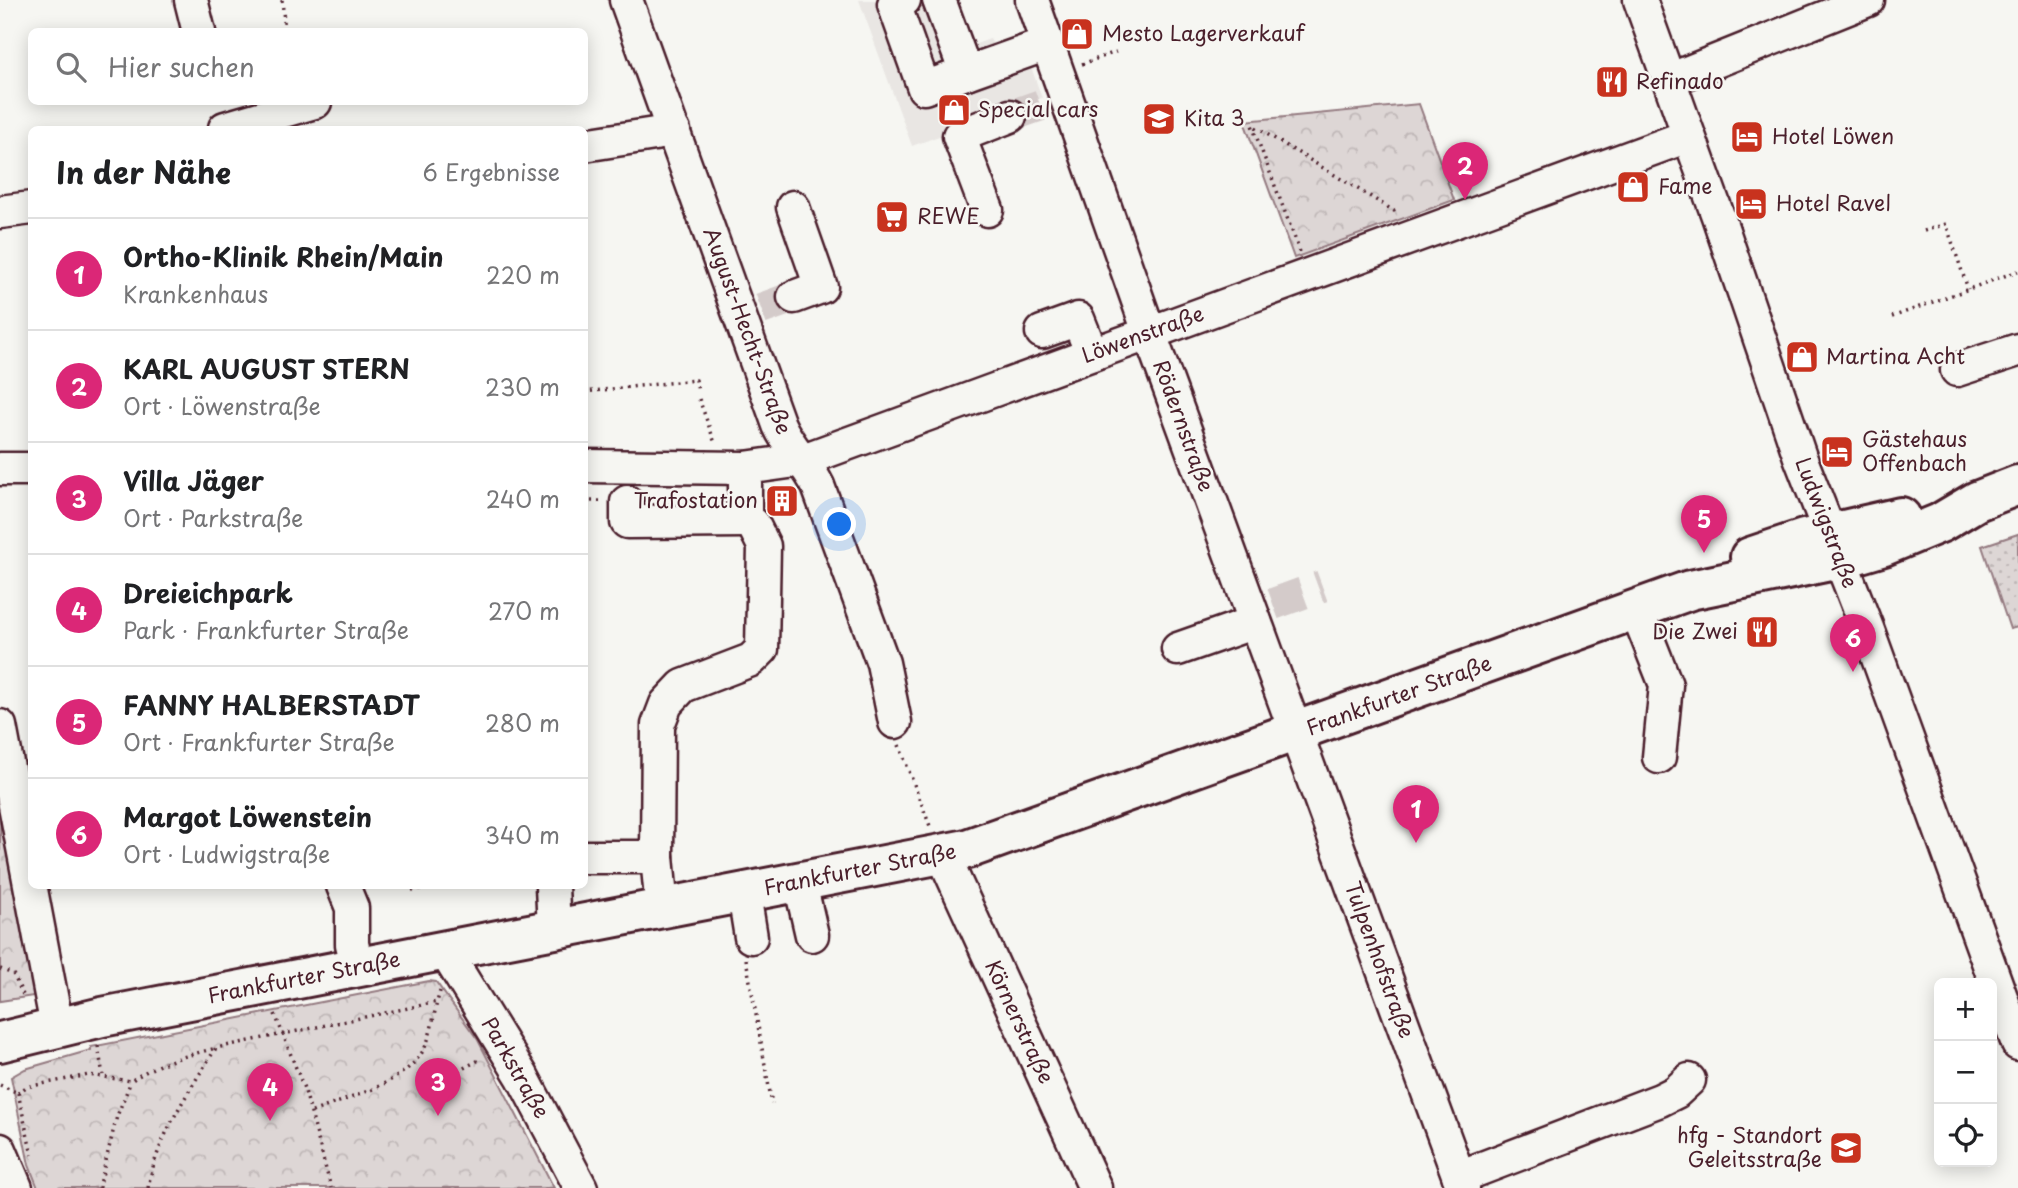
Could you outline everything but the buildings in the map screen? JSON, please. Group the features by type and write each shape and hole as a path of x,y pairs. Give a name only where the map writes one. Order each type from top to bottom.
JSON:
{"main road":[{"name":"Frankfurter Straße","path":"0,1042 42,1017 358,968 444,969 554,930 943,855 982,845 1690,590 1725,565 1934,526 1977,501 2018,485"}],"street":[{"path":"191,0 198,28"},
{"name":"August-Hecht-Straße","path":"625,0 674,131 751,312 783,436 803,460 818,486 883,663 895,722"},
{"path":"904,0 894,4 924,88 1047,44"},
{"path":"939,0 966,73"},
{"name":"Rödernstraße","path":"1032,0 1047,44 1056,91 1260,612 1296,732"},
{"name":"Ludwigstraße","path":"1640,0 1800,457 2009,988 2018,1044"},
{"path":"1669,80 1799,13 1868,0"},
{"path":"223,120 300,105"},
{"path":"987,210 959,136 1010,116"},
{"path":"588,144 674,131"},
{"name":"Löwenstraße","path":"588,466 736,468 803,460 1688,136"},
{"path":"793,207 821,287 794,297"},
{"path":"0,212 28,208"},
{"path":"1042,332 1078,319 1092,354"},
{"path":"1957,370 2018,350"},
{"path":"736,468 745,521"},
{"path":"0,470 28,469"},
{"path":"627,502 627,522 745,521 753,524 764,545 762,649 751,660 682,686 666,704 658,725 657,857 662,909"},
{"path":"1636,610 1666,685 1659,757"},
{"path":"1178,649 1260,612"},
{"path":"0,726 42,1017"},
{"name":"Tulpenhofstraße","path":"1296,732 1461,1183"},
{"name":"Körnerstraße","path":"943,855 1095,1188"},
{"path":"588,857 657,857"},
{"path":"800,883 811,935"},
{"path":"344,889 352,908 352,944 358,968"},
{"path":"552,889 554,930"},
{"path":"744,894 748,941"},
{"name":"Parkstraße","path":"444,969 522,1076 581,1188"},
{"path":"1461,1183 1660,1100 1676,1092 1689,1080"},
{"path":"0,1150 16,1188"}],"path":[{"path":"282,0 285,28"},
{"path":"1056,91 1116,52"},
{"path":"1309,275 1252,125 1428,232"},
{"path":"1924,231 1946,224 1968,289"},
{"path":"1892,317 2018,271"},
{"path":"588,392 696,380 698,392"},
{"path":"699,399 700,408 736,468"},
{"path":"895,722 901,753 943,855"},
{"path":"412,890 418,889"},
{"path":"748,941 772,1104"},
{"path":"0,969 13,974 42,1017"},
{"path":"311,1112 369,1089 408,1068 425,1047 444,969"},
{"path":"99,1188 117,1116 131,1081 148,1069 163,1062 216,1048 437,1002"},
{"path":"274,1009 311,1112 331,1188"},
{"path":"97,1043 103,1075"},
{"path":"148,1188 157,1154 171,1123 216,1048"},
{"path":"439,1081 489,1055"},
{"path":"18,1093 26,1087 103,1075 131,1081"},
{"path":"0,1085 18,1093"},
{"path":"18,1093 34,1163"}],"shaded area":[{"path":"859,0 952,0 970,46 990,39 994,46 1020,36 1042,98 912,146"}],"green space":[{"path":"1419,104 1454,200 1294,258 1244,121"},
{"path":"2018,534 2018,627 2010,629 1982,546"},
{"path":"0,786 40,995 0,1001"},
{"path":"429,981 436,982 478,1040 554,1188 38,1188 29,1165 11,1077 25,1069 91,1050 91,1047"}],"tunnel":[{"path":"1010,116 1044,104"},
{"path":"761,309 794,297"},
{"path":"1273,604 1322,586"}],"place":[{"name":"Mesto Lagerverkauf","path":"1077,34"},
{"name":"Refinado","path":"1612,82"},
{"name":"Special cars","path":"954,110"},
{"name":"Kita 3","path":"1159,119"},
{"name":"Hotel Löwen","path":"1747,137"},
{"name":"Fame","path":"1633,187"},
{"name":"KARL AUGUST STERN","path":"1465,200"},
{"name":"Hotel Ravel","path":"1751,204"},
{"name":"REWE","path":"892,217"},
{"name":"Martina Acht","path":"1802,357"},
{"name":"Gästehaus Offenbach","path":"1837,452"},
{"name":"Trafostation","path":"782,501"},
{"name":"FANNY HALBERSTADT","path":"1704,553"},
{"name":"Die Zwei","path":"1762,632"},
{"name":"Margot Löwenstein","path":"1853,672"},
{"name":"Ortho-Klinik Rhein/Main","path":"1416,843"},
{"name":"Villa Jäger","path":"438,1116"},
{"name":"Dreieichpark","path":"270,1121"},
{"name":"hfg - Standort Geleitsstraße","path":"1846,1148"}]}
